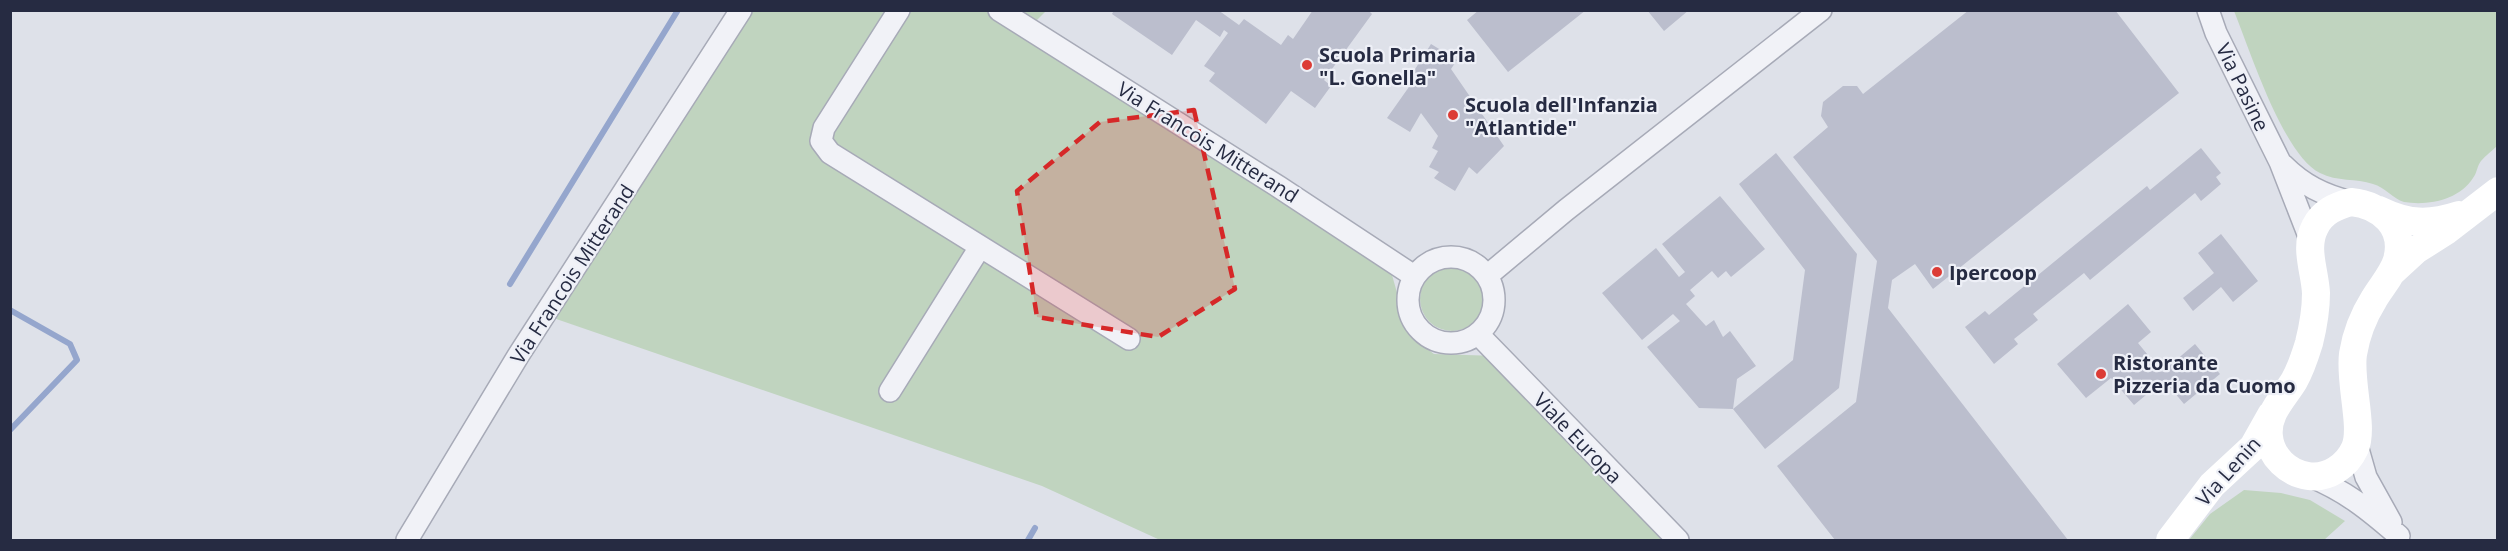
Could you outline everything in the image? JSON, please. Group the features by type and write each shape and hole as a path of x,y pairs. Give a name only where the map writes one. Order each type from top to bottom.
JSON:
{"main road":[{"path":"2390,275 2416,250 2446,231 2498,190"},
{"path":"2310,239 2316,225 2325,214 2337,206 2351,202 2366,204 2402,220 2422,222 2470,212"},
{"path":"2274,410 2269,423 2271,445 2282,464 2302,475 2324,476 2337,470 2349,459 2358,432 2351,371 2353,352 2366,314 2397,262 2399,247 2397,232 2390,220 2379,210"},
{"name":"Via Lenin","path":"2174,535 2212,485 2253,447 2302,364 2314,318 2316,294 2310,239"},
{"name":"Via Lenin","path":"2174,535 2210,499 2236,478 2258,469 2271,467 2302,475"}],"street":[{"name":"Via Francois Mitterand","path":"407,540 518,356 741,10"},
{"path":"899,10 824,128 821,141 830,153 1129,339"},
{"name":"Via Francois Mitterand","path":"999,10 1279,187 1414,276"},
{"path":"1487,276 1566,210 1821,10"},
{"name":"Via Pasine","path":"2208,10 2216,33 2280,162 2310,239"},
{"path":"2280,162 2311,188 2324,195 2351,202"},
{"path":"890,392 980,247"},
{"path":"1451,257 1465,259 1487,276 1494,300 1492,313 1487,324 1478,334 1467,341 1453,344 1439,342 1417,328 1410,316 1407,302 1414,276 1424,266 1436,259 1451,257"},
{"name":"Viale Europa","path":"1478,334 1678,540"},
{"path":"2356,442 2366,477 2401,538"},
{"path":"2302,475 2350,496 2401,538"}],"highlighted area":[{"path":"1194,110 1235,289 1158,337 1037,317 1017,191 1100,122"}],"green space":[{"path":"732,11 1046,11 1022,35 1266,185 1392,275 1409,335 1434,354 1498,356 1665,540 1160,540 1042,486 533,311"},
{"path":"2234,11 2497,11 2497,146 2481,161 2467,186 2460,192 2433,202 2404,202 2373,184 2333,178 2320,173 2306,162 2293,146 2281,124 2258,75"},
{"path":"1452,267 1464,269 1475,276 1482,287 1484,299 1482,311 1475,322 1464,329 1452,331 1440,329 1429,322 1422,311 1420,299 1422,287 1429,276 1440,269"},
{"path":"2244,490 2281,493 2310,500 2345,521 2324,540 2189,540 2210,514"}],"building":[{"path":"1114,10 1218,10 1239,25 1244,19 1281,45 1288,35 1293,39 1313,10 1368,10 1372,14 1324,80 1331,86 1315,108 1291,91 1266,124 1209,81 1215,73 1204,66 1228,33 1224,30 1220,37 1196,20 1172,55 1112,14"},
{"path":"1479,10 1586,10 1508,72 1467,20"},
{"path":"1647,10 1689,10 1664,31"},
{"name":"Ipercoop","path":"1969,10 2115,10 2179,93 1933,289 1915,264 1892,280 1888,308 2068,540 1835,540 1777,466 1856,402 1877,261 1793,157 1828,127 1821,116 1823,102 1843,86 1857,86 1863,94"},
{"name":"Scuola dell'Infanzia \"Atlantide\"","path":"1431,44 1457,60 1451,69 1504,146 1477,174 1469,167 1455,191 1434,178 1439,172 1429,167 1438,151 1432,148 1438,136 1421,113 1410,132 1387,118 1416,77 1412,74"},
{"path":"2201,148 2221,173 2216,177 2221,184 2201,201 2195,193 2090,280 2084,273 2033,314 2038,320 2014,339 2018,344 1994,364 1965,327 1985,311 1989,315 2147,186 2150,190"},
{"path":"1776,153 1857,254 1839,388 1765,449 1733,409 1793,360 1805,270 1739,184"},
{"path":"1720,196 1765,249 1731,277 1726,271 1718,278 1712,271 1690,290 1695,296 1686,304 1706,326 1714,320 1723,337 1730,331 1756,366 1737,379 1733,409 1699,408 1647,347 1680,321 1673,314 1642,340 1602,293 1656,248 1679,277 1685,272 1662,244"},
{"path":"2221,234 2258,281 2233,302 2221,287 2193,311 2183,298 2214,273 2198,253"},
{"path":"2128,304 2151,332 2138,343 2162,372 2195,344 2220,374 2184,404 2164,380 2134,405 2111,378 2086,398 2057,364"}],"waterway":[{"path":"510,284 678,10"},
{"path":"10,310 70,344 77,360 10,430"},
{"path":"1028,540 1035,528"}],"place":[{"name":"Scuola Primaria \"L. Gonella\"","path":"1307,65"},
{"name":"Scuola dell'Infanzia \"Atlantide\"","path":"1453,115"},
{"name":"Ipercoop","path":"1937,272"},
{"name":"Ristorante Pizzeria da Cuomo","path":"2101,374"}]}
